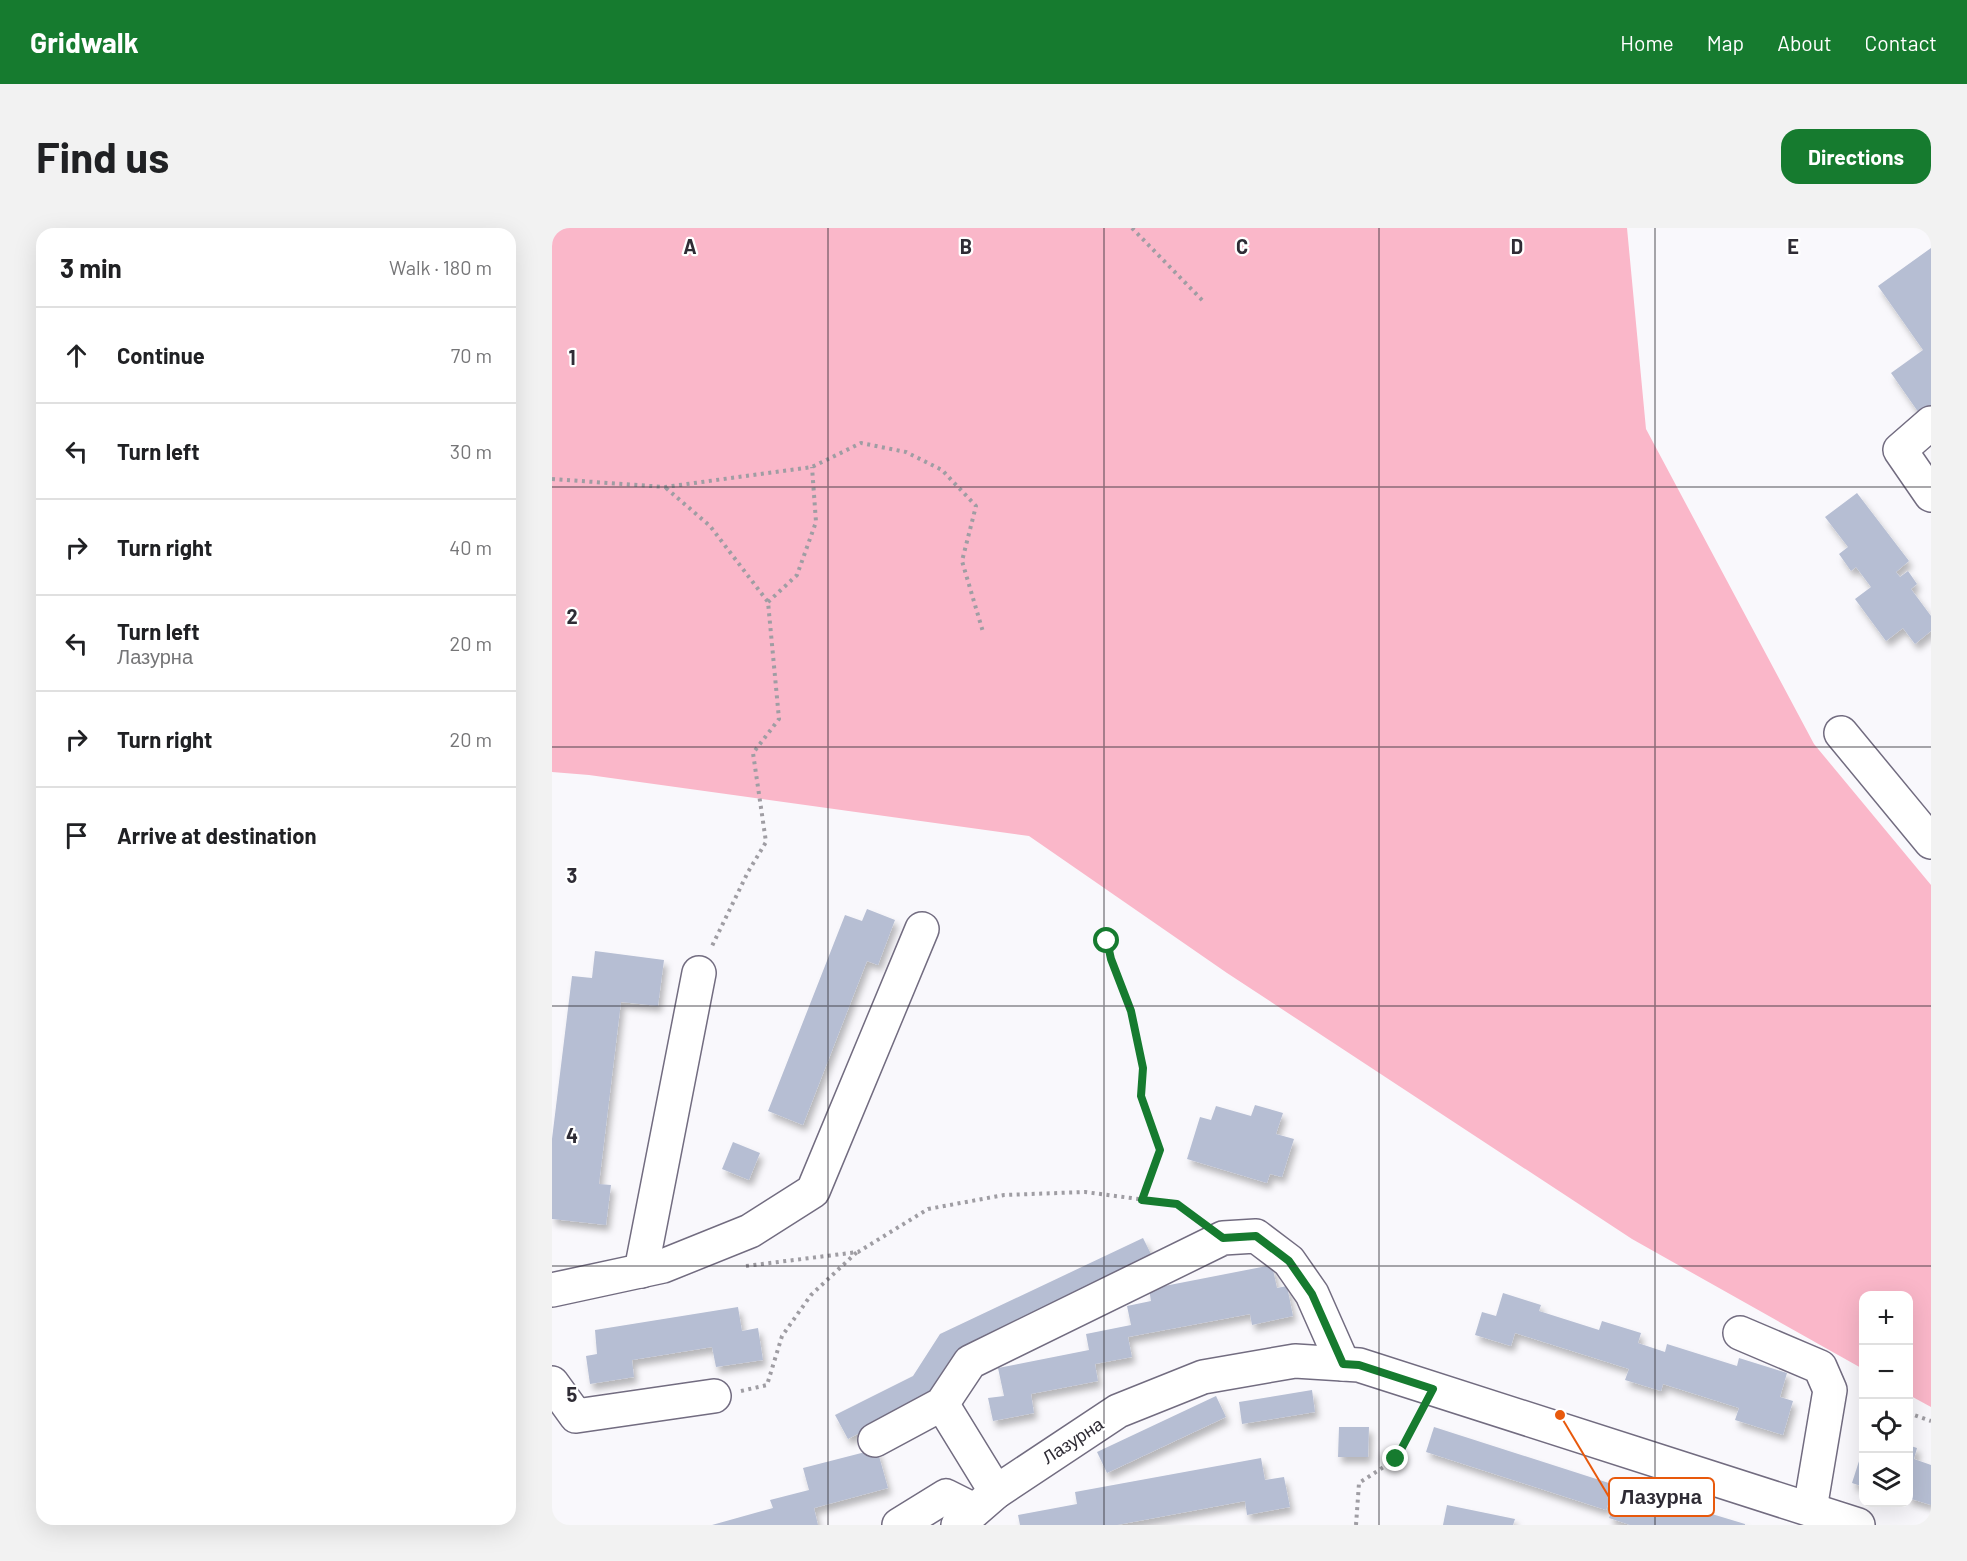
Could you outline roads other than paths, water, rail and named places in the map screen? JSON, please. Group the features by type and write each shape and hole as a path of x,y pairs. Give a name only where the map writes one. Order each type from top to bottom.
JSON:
{"street":[{"path":"1931,423 1900,450 1931,495"},
{"path":"1841,733 1931,842"},
{"path":"552,1306 552,1290 663,1266 750,1231 813,1191 922,928"},
{"path":"642,1271 699,973"},
{"path":"874,1440 942,1404 969,1362 1223,1238 1256,1236 1289,1261 1312,1294 1343,1364"},
{"path":"1740,1333 1820,1367 1830,1390 1810,1509"},
{"name":"Лазурна","path":"976,1509 1118,1411 1203,1377 1295,1361 1359,1365 1858,1525"},
{"path":"552,1383 576,1416 714,1396"},
{"path":"942,1404 976,1509"},
{"path":"899,1525 946,1496 976,1509"}],"place":[{"name":"Лазурна","path":"1560,1415"}]}
